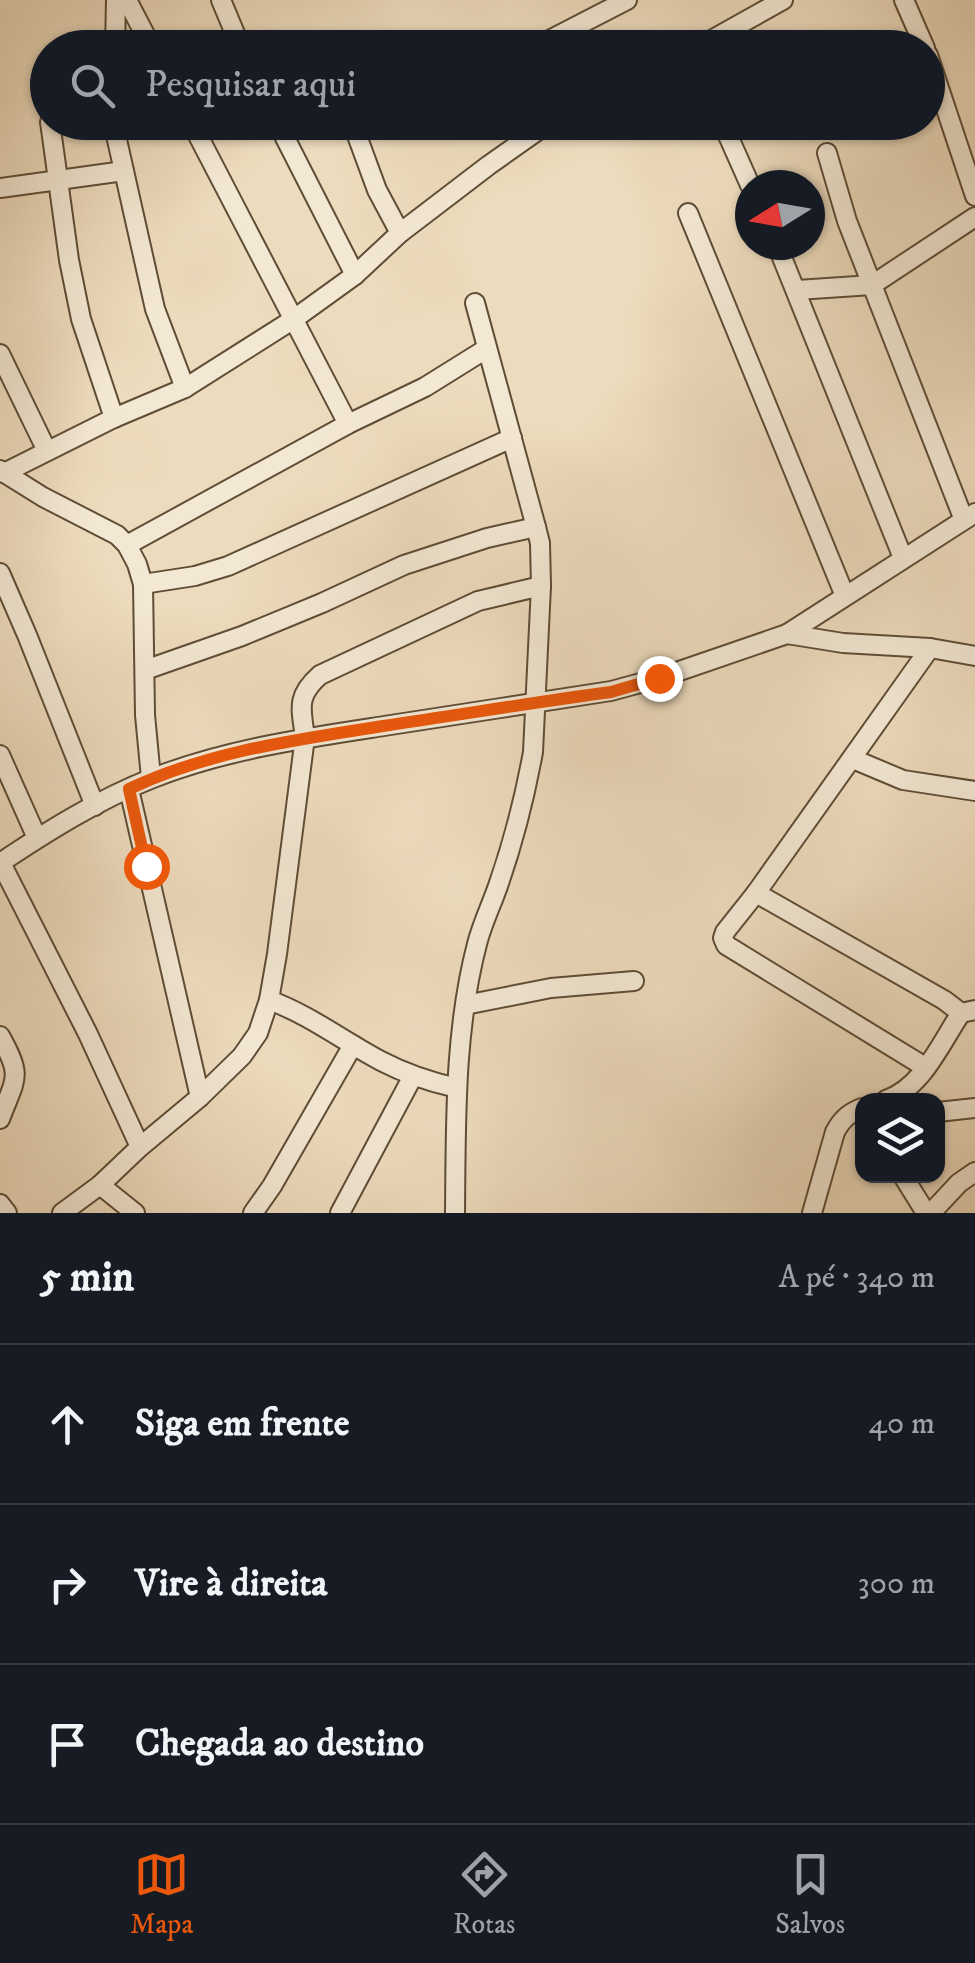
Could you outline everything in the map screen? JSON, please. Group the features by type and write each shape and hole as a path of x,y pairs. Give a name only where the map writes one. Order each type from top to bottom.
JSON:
{"street":[{"path":"115,30 116,0"},
{"path":"128,0 143,30"},
{"path":"221,0 233,30"},
{"path":"569,30 627,0"},
{"path":"729,30 783,0"},
{"path":"904,0 916,30"},
{"path":"945,92 967,140 975,196"},
{"path":"52,140 81,319 114,418"},
{"path":"116,140 155,309 185,388"},
{"path":"201,140 348,424"},
{"path":"287,140 355,275"},
{"path":"359,140 400,233"},
{"path":"2,472 185,388 355,275 400,233 522,140"},
{"path":"730,140 743,170"},
{"path":"140,1147 88,1034 0,863 95,806 151,778 199,762 304,738 611,692 787,634 970,516 872,285 827,153"},
{"path":"0,188 124,171"},
{"path":"688,213 845,596"},
{"path":"797,290 872,285 975,216"},
{"path":"784,260 903,558"},
{"path":"455,1213 457,1088 465,1005 477,943 498,885 533,752 541,586 540,543 474,303"},
{"path":"127,544 348,424 425,387 486,349"},
{"path":"0,354 47,451"},
{"path":"142,584 195,576 228,566 512,438"},
{"path":"2,472 117,535 127,544 137,564 142,584 144,715 151,778"},
{"path":"145,670 258,629 404,565 536,527"},
{"path":"0,573 95,806"},
{"path":"62,1213 100,1185 200,1097 242,1056 258,1033 269,1000 304,738 303,693 320,675 478,601 541,586"},
{"path":"787,634 975,656"},
{"path":"925,1067 726,944 723,938 930,648"},
{"path":"0,756 37,838"},
{"path":"852,759 904,780 975,791"},
{"path":"129,789 200,1097"},
{"path":"756,893 968,1012 904,1093"},
{"path":"465,1005 550,988 634,981"},
{"path":"269,1000 297,1010 413,1076 457,1088"},
{"path":"0,1036 16,1067 16,1080 0,1119"},
{"path":"253,1213 353,1045"},
{"path":"340,1213 413,1076"},
{"path":"945,1111 975,1108"},
{"path":"812,1213 835,1132 842,1120 855,1112"},
{"path":"908,1183 929,1213 975,1172"},
{"path":"100,1185 135,1213"},
{"path":"0,1204 7,1213"}],"route":[{"path":"146,866 129,789 151,778 199,762 304,738 611,692 659,678"}]}
